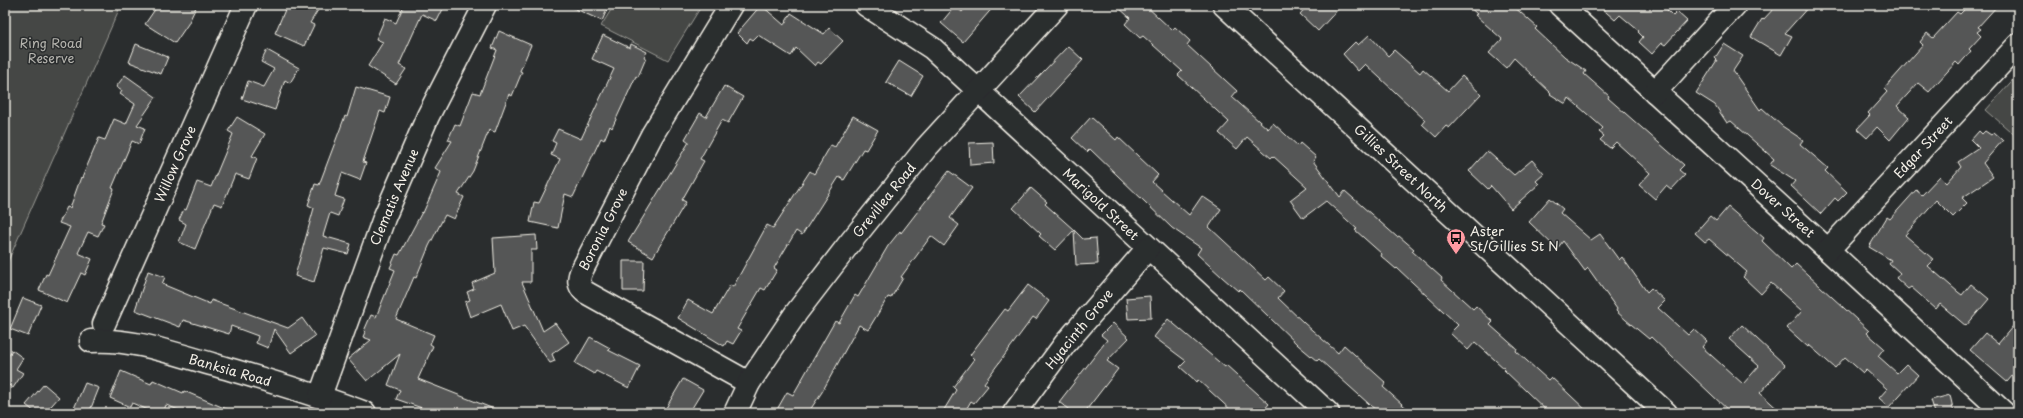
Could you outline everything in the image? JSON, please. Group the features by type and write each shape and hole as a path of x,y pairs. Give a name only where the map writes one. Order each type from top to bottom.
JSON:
{"street":[{"name":"Willow Grove","path":"104,324 246,5"},
{"name":"Clematis Avenue","path":"320,396 384,218 428,116 484,5"},
{"name":"Boronia Grove","path":"731,5 652,135 582,270 579,279 581,288 590,295 749,383"},
{"name":"Marigold Street","path":"866,5 932,48 1328,413"},
{"name":"Grevillea Road","path":"735,413 749,383 796,313 849,244 926,148 1057,5"},
{"name":"Gillies Street North","path":"1224,5 1666,413"},
{"name":"Dover Street","path":"1560,5 2004,413"},
{"path":"1656,92 1735,5"},
{"name":"Edgar Street","path":"1828,250 2018,45"},
{"name":"Hyacinth Grove","path":"1014,413 1069,338 1148,248"},
{"name":"Banksia Road","path":"91,341 122,342 170,353 320,396 365,413"}],"green space":[{"name":"Ring Road Reserve","path":"5,5 121,5 5,268"},
{"path":"614,5 702,5 668,60 601,26"},
{"path":"2018,74 2018,138 1986,110"}],"building":[{"path":"158,5 197,5 188,24 175,43 145,24"},
{"path":"287,5 321,5 310,23 314,25 304,46 275,33"},
{"path":"404,5 445,5 437,21 422,14 399,65 406,69 396,84 368,66 383,42 376,39 385,18 396,23"},
{"path":"567,5 609,5 602,21"},
{"path":"761,5 784,25 791,13 824,34 829,28 843,41 821,64 818,62 815,66 796,48 791,56 758,35 753,40 750,38 747,43 737,33"},
{"path":"968,5 995,5 963,42 941,23 955,6 962,12"},
{"path":"1116,5 1145,5 1172,30 1175,27 1190,41 1187,45 1237,91 1232,97 1268,129 1273,123 1298,146 1300,143 1316,157 1313,161 1340,197 1345,191 1397,237 1399,236 1414,249 1412,251 1442,278 1441,280 1473,309 1476,306 1493,322 1490,325 1517,349 1516,351 1548,380 1551,377 1589,413 1549,413 1504,370 1505,369 1475,342 1468,350 1450,333 1458,325 1397,268 1396,269 1381,256 1382,254 1355,230 1357,229 1326,201 1303,218 1290,200 1307,187 1273,156 1271,158 1247,137 1237,149 1219,133 1229,122 1178,75 1182,71 1143,36 1140,38 1125,24 1130,18"},
{"path":"1308,5 1342,5 1318,31 1300,14"},
{"path":"1467,5 1512,5 1537,27 1535,29 1565,57 1586,71 1584,74 1609,96 1608,98 1684,165 1679,170 1685,175 1671,190 1666,186 1655,199 1639,185 1650,173 1616,142 1610,148 1600,140 1604,136 1599,132 1603,128 1569,98 1566,104 1550,94 1551,93 1514,58 1506,68 1489,53 1502,39 1475,15 1477,14"},
{"path":"1598,5 1662,5 1673,16 1677,12 1687,21 1665,45 1662,43 1652,54 1639,42 1643,37 1638,32 1639,31 1620,15 1615,20"},
{"path":"1777,5 1810,5 1785,33 1792,36 1781,55 1751,37 1762,19 1763,20"},
{"path":"1969,5 1998,5 1978,27 1981,29 1977,32 1981,36 1969,49 1971,51 1959,65 1956,62 1929,92 1918,83 1897,106 1909,117 1890,140 1877,127 1867,138 1857,129 1870,115 1868,113 1887,92 1884,89 1923,45 1920,42 1927,33 1933,38 1957,12 1960,14"},
{"path":"499,31 531,45 520,71 522,72 512,96 509,94 495,132 489,130 473,171 458,194 464,197 454,219 445,215 429,246 416,278 414,277 396,319 434,335 430,344 433,346 418,379 504,413 436,413 396,399 400,390 388,385 400,354 367,381 348,359 371,340 363,337 364,331 371,315 376,317 395,270 390,268 396,254 399,255 422,212 423,213 441,172 435,168 452,141 448,140 455,124 460,126 473,92 480,94 497,50 492,48"},
{"path":"603,35 630,48 631,44 647,52 644,57 646,58 612,128 610,126 604,140 601,138 573,197 565,194 558,228 530,222 534,202 539,203 560,159 551,155 556,143 552,141 558,129 581,139 614,69 592,59"},
{"path":"1369,35 1388,56 1394,50 1420,73 1423,69 1448,91 1462,76 1481,94 1449,128 1446,126 1436,137 1422,124 1425,120 1365,64 1358,71 1343,54 1355,42 1358,45"},
{"path":"136,44 168,57 161,74 129,62"},
{"path":"1724,44 1743,56 1733,71 1760,110 1762,108 1782,126 1803,140 1800,144 1828,168 1825,171 1847,192 1838,201 1835,198 1821,214 1791,186 1795,181 1770,165 1774,159 1731,121 1727,123 1715,105 1696,93 1717,60 1715,58"},
{"path":"1068,46 1083,60 1035,112 1019,97"},
{"path":"267,50 299,68 290,83 285,80 275,110 242,99 248,81 264,87 274,69 261,62"},
{"path":"899,61 923,76 911,96 886,82"},
{"path":"125,75 156,97 137,125 145,128 139,144 132,141 112,188 114,189 101,223 104,224 98,236 88,232 78,253 92,259 85,275 81,273 67,303 39,290 46,274 48,275 70,227 59,223 67,207 70,208 81,177 82,178 99,138 105,140 114,119 126,124 135,104 120,94 122,91 116,87"},
{"path":"724,86 743,97 728,123 722,120 700,159 704,161 682,200 686,202 653,257 628,242 689,142 685,139 700,113 706,117"},
{"path":"356,87 390,97 385,113 380,111 363,162 366,163 360,180 342,173 335,196 344,199 338,216 330,213 323,236 351,244 348,254 324,248 314,282 295,276 314,208 308,205 315,184 319,185 345,116 347,117"},
{"path":"853,116 878,130 866,150 863,149 844,180 839,177 802,235 796,231 774,268 777,270 765,290 761,288 737,329 741,331 733,344 727,341 724,346 678,318 688,300 713,314 730,285 733,287 767,225 773,228 810,171 814,174 831,145 835,147"},
{"path":"237,117 265,134 252,156 257,158 249,179 235,174 222,206 214,203 195,249 179,242 186,224 179,220 184,209 186,210 197,182 211,187 233,134 228,131"},
{"path":"1091,117 1116,140 1118,137 1158,175 1152,182 1189,215 1202,196 1221,209 1209,227 1266,280 1269,277 1284,291 1278,298 1304,323 1338,353 1344,345 1386,383 1383,387 1412,413 1379,413 1319,359 1317,361 1298,345 1240,289 1238,291 1197,254 1201,248 1172,228 1090,149 1087,152 1072,138"},
{"path":"1979,131 1982,134 1985,131 1991,135 1994,132 2003,140 1983,163 1993,177 1962,198 1967,203 1953,217 1936,200 1905,235 1934,260 1928,266 1958,292 1962,295 1971,284 1989,299 1966,326 1940,304 1936,309 1911,287 1908,289 1896,278 1900,273 1889,263 1891,260 1869,247 1887,217 1890,219 1916,190 1922,195 1940,176 1947,183 1961,167 1958,162 1979,148 1971,140"},
{"path":"993,142 994,163 970,165 969,143"},
{"path":"1487,151 1514,175 1532,160 1544,174 1536,181 1539,184 1511,209 1491,186 1488,189 1469,171"},
{"path":"949,171 972,188 950,218 959,225 944,246 931,236 901,277 903,278 891,298 888,297 868,330 859,325 822,392 808,413 775,413 787,392 793,395 835,321 839,323 855,295 858,297 888,246 900,231 901,233"},
{"path":"1031,188 1047,202 1045,204 1074,230 1055,250 1039,236 1041,234 1013,208"},
{"path":"1550,198 1563,209 1560,213 1591,240 1600,234 1619,260 1622,257 1647,292 1651,288 1665,301 1658,308 1688,335 1694,329 1707,341 1702,347 1743,384 1759,366 1729,339 1742,325 1785,365 1760,393 1782,413 1731,413 1651,337 1649,339 1616,311 1617,309 1588,268 1585,271 1563,241 1557,249 1529,222"},
{"path":"1728,207 1764,238 1762,241 1791,269 1796,264 1869,331 1867,333 1884,348 1878,356 1897,373 1906,364 1918,375 1889,407 1879,398 1887,389 1866,370 1863,373 1845,357 1835,368 1787,328 1802,311 1771,283 1761,294 1743,277 1747,272 1709,239 1705,242 1695,233 1710,216 1716,221"},
{"path":"1074,230 1083,239 1096,238 1098,264 1076,265"},
{"path":"536,235 537,250 531,250 531,282 522,282 543,331 555,323 569,342 552,354 555,361 550,363 524,326 512,331 501,304 470,317 465,302 470,300 467,292 474,289 472,283 495,273 493,238"},
{"path":"623,261 644,261 643,291 623,291"},
{"path":"148,271 165,277 162,284 210,304 211,300 288,328 302,318 315,336 291,353 274,329 268,348 256,343 258,336 231,326 229,334 183,320 180,327 135,310"},
{"path":"1028,285 1049,301 1036,319 1033,317 984,383 988,386 974,403 971,401 964,413 942,413 956,390 953,387 974,359 970,355 1005,309 1008,311"},
{"path":"1150,296 1151,318 1128,319 1126,298"},
{"path":"23,298 41,305 28,336 10,329"},
{"path":"1168,319 1225,367 1226,365 1269,404 1261,413 1234,413 1198,380 1197,382 1180,367 1186,361 1154,337"},
{"path":"2018,320 2018,369 2007,382 1970,350 1985,333 1998,344"},
{"path":"1113,323 1129,338 1107,361 1118,369 1084,413 1073,413 1059,402 1107,340 1101,335"},
{"path":"590,337 610,348 608,350 640,366 629,388 596,371 594,374 575,363"},
{"path":"12,350 23,358 16,369 23,373 13,388 6,383 5,384 5,360"},
{"path":"121,371 151,384 153,380 183,393 184,391 236,413 186,413 166,405 163,413 155,413 132,403 130,407 110,398"},
{"path":"683,379 703,390 689,413 663,413"},
{"path":"85,383 99,388 89,413 72,413"},
{"path":"44,384 59,397 45,413 36,413 26,405"},
{"path":"1950,395 1954,413 1935,413 1931,400"}],"place":[{"name":"Aster St/Gillies St N","path":"1456,255"}]}
